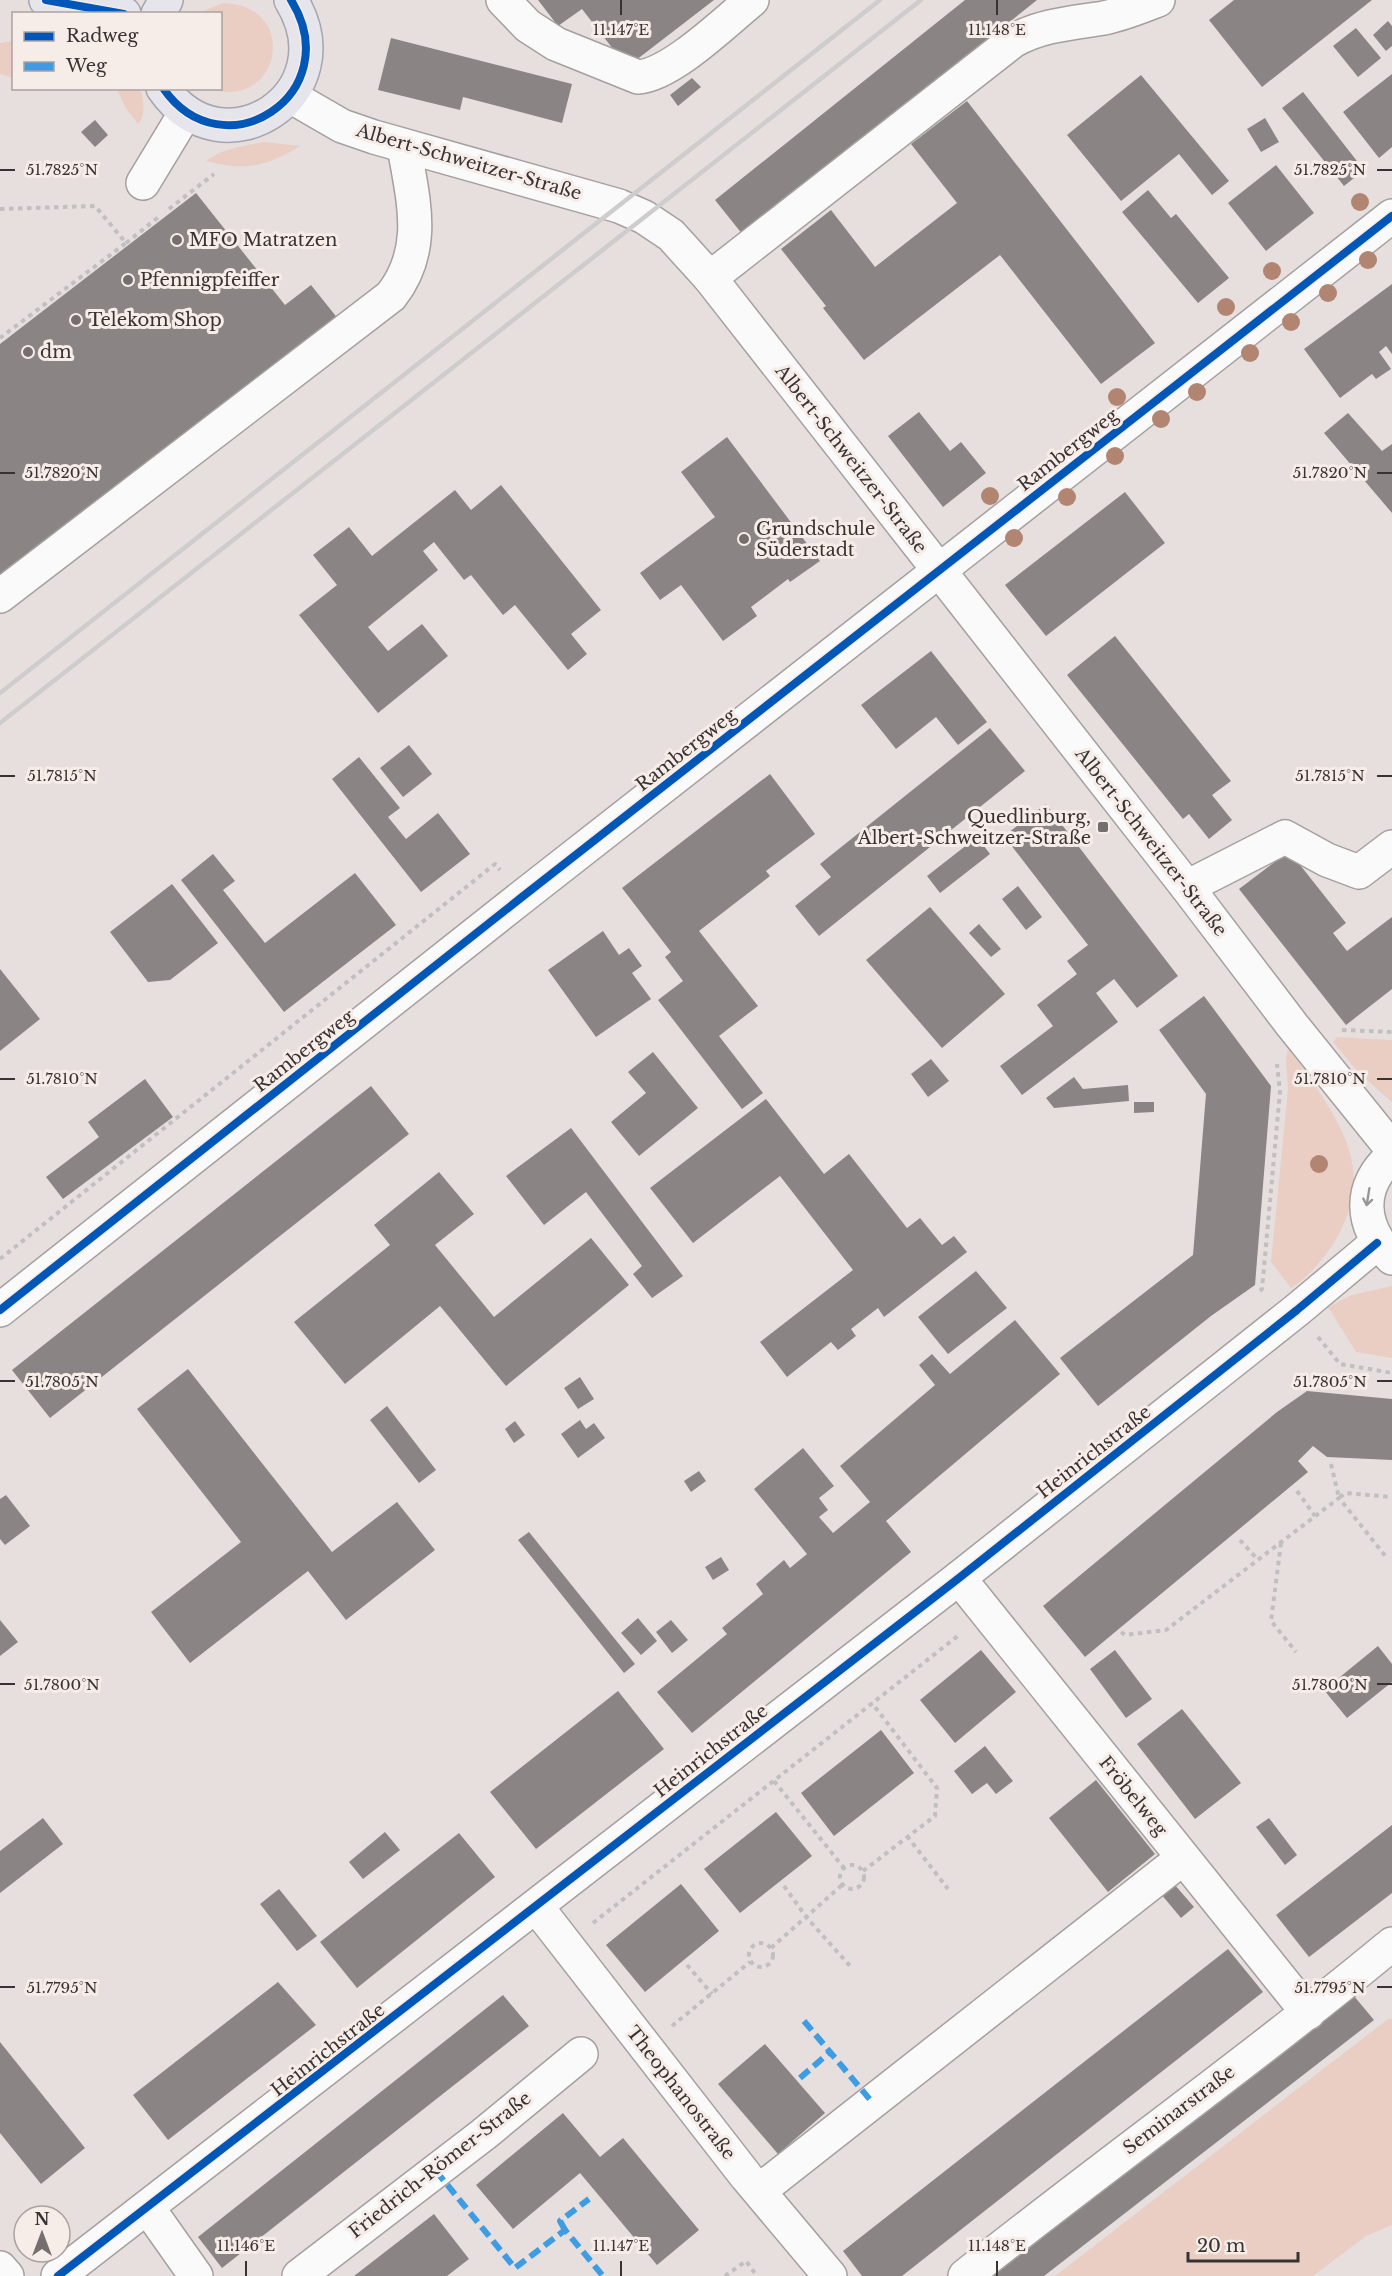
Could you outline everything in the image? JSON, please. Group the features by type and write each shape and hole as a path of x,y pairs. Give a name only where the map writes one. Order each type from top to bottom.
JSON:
{"main road":[{"path":"46,0 113,12"},
{"path":"164,90 186,112 213,123 241,124 268,114 290,96 302,73 307,47 302,21 291,0"}],"street":[{"path":"503,0 528,26 556,44 638,77 646,77 667,68 752,0"},
{"path":"710,278 1013,41 1041,29 1122,14 1158,0"},
{"name":"Albert-Schweitzer-Straße","path":"290,96 342,126 404,146 620,206 644,217 671,235 710,278 1187,887 1292,1025 1392,1149"},
{"path":"143,183 186,112"},
{"path":"0,596 391,297 407,273 415,244 414,201 404,146"},
{"name":"Rambergweg","path":"0,1310 522,897 1392,216"},
{"path":"1187,887 1285,837 1327,861 1359,872 1392,847"},
{"path":"1384,1250 1368,1224 1366,1203 1371,1183 1381,1166 1392,1156"},
{"name":"Heinrichstraße","path":"58,2276 959,1578 1297,1310 1384,1250"},
{"name":"Fröbelweg","path":"959,1578 1308,2013"},
{"path":"759,2192 1183,1858"},
{"name":"Theophanostraße","path":"536,1906 759,2192 830,2276"},
{"name":"Seminarstraße","path":"965,2276 1078,2186 1308,2013 1392,1944"},
{"name":"Friedrich-Römer-Straße","path":"299,2276 484,2134 581,2054"},
{"path":"148,2208 196,2276"},
{"path":"0,2268 7,2276"}],"path":[{"path":"0,209 94,206 126,243 0,338"},
{"path":"0,1259 495,864 522,897"},
{"path":"1253,1297 1262,1289 1280,1092 1273,1040 1292,1025"},
{"path":"1339,1029 1392,1032"},
{"path":"1297,1310 1340,1364 1392,1373"},
{"path":"1331,1464 1339,1498 1387,1558"},
{"path":"1297,1491 1315,1516"},
{"path":"1121,1632 1125,1635 1166,1630 1346,1493 1392,1497"},
{"path":"1240,1540 1258,1560"},
{"path":"1281,1542 1271,1621 1296,1652"},
{"path":"566,1944 987,1613"},
{"path":"863,1871 935,1816 937,1788 872,1703"},
{"path":"774,1781 844,1868"},
{"path":"907,1836 948,1889"},
{"path":"854,1865 863,1871 864,1882 858,1888 850,1890 842,1886 839,1878 844,1868 854,1865"},
{"path":"784,1886 807,1918 851,1967"},
{"path":"771,1948 842,1886"},
{"path":"760,1942 771,1948 773,1956 766,1966 757,1967 750,1962 748,1953 752,1946 760,1942"},
{"path":"646,2048 750,1962"},
{"path":"687,1965 712,1994"},
{"path":"724,2276 746,2261 757,2276"}],"shaded area":[{"path":"224,3 248,8 264,21 272,37 272,55 266,72 253,85 235,92 219,90 222,90 222,12 203,12"},
{"path":"12,41 12,78 0,74 0,43"},
{"path":"117,90 140,90 144,107 141,121 138,124 125,107"},
{"path":"264,142 300,146 277,159 255,165 232,166 206,161 226,150"},
{"path":"1337,1037 1392,1040 1392,1102 1359,1073 1333,1042"},
{"path":"1288,1049 1315,1086 1339,1125 1351,1155 1354,1185 1347,1217 1335,1242 1312,1270 1291,1288 1271,1262 1288,1089 1286,1060"},
{"path":"1392,1286 1392,1358 1356,1352 1328,1307 1352,1295"},
{"path":"1388,2019 1392,2019 1392,2225 1366,2236 1313,2276 1055,2276"}],"building":[{"path":"538,0 714,0 627,67 582,9 558,26"},
{"path":"965,0 1037,0 743,235 715,200"},
{"path":"1234,0 1372,0 1262,87 1209,20"},
{"path":"1388,21 1392,26 1392,46 1386,51 1373,35"},
{"path":"1356,28 1381,58 1358,77 1333,46"},
{"path":"391,38 572,84 562,123 463,97 460,110 378,90"},
{"path":"1392,74 1392,147 1379,158 1343,112"},
{"path":"1141,75 1229,181 1212,195 1179,154 1121,201 1067,135"},
{"path":"692,78 701,87 678,106 670,95"},
{"path":"1303,92 1364,170 1344,186 1282,108"},
{"path":"967,101 1155,343 1101,384 1000,255 864,360 823,308 826,306 781,249 831,210 875,267 957,203 911,144"},
{"path":"1265,118 1279,142 1261,152 1247,129"},
{"path":"95,120 108,135 95,147 81,132"},
{"path":"1276,165 1314,213 1266,251 1228,203"},
{"path":"1148,190 1171,218 1176,214 1229,278 1198,303 1122,212"},
{"path":"196,193 285,305 311,285 339,320 0,586 0,344"},
{"path":"1392,284 1392,354 1386,346 1379,352 1391,369 1376,379 1372,374 1340,398 1304,349"},
{"path":"919,412 950,451 961,442 986,473 943,507 888,436"},
{"path":"1348,413 1382,451 1392,444 1392,513 1324,433"},
{"name":"Grundschule Süderstadt","path":"727,437 820,561 790,582 788,579 751,607 757,616 723,641 681,585 660,600 640,573 715,517 681,472"},
{"path":"501,485 601,610 571,634 587,654 568,670 515,605 503,615 471,575 464,580 434,542 423,551 438,570 368,627 388,651 422,624 448,656 378,713 299,615 337,585 313,555 349,527 372,556 455,490 471,510"},
{"path":"1125,492 1165,543 1046,636 1005,585"},
{"path":"1115,636 1231,781 1212,795 1232,820 1209,839 1189,814 1183,819 1067,675"},
{"path":"931,651 987,722 958,745 936,717 896,749 861,705"},
{"path":"990,728 1025,771 819,936 795,906 831,877 820,864"},
{"path":"409,745 432,774 403,797 380,768"},
{"path":"359,757 400,808 388,817 406,839 438,813 470,854 421,892 332,779"},
{"path":"770,774 815,834 766,871 770,876 699,931 758,1006 719,1036 763,1093 742,1109 658,1000 683,981 665,957 671,952 622,888"},
{"path":"1046,804 1178,976 1137,1008 1114,979 1096,993 1118,1022 1022,1095 1000,1066 1053,1026 1037,1005 1077,974 1067,961 1088,945 1004,836"},
{"path":"977,837 990,854 940,893 927,876"},
{"path":"1289,851 1346,923 1333,933 1347,951 1392,917 1392,989 1346,1025 1239,889"},
{"path":"213,854 235,881 223,890 265,943 355,873 396,925 284,1012 181,880"},
{"path":"172,884 218,943 170,980 148,982 110,932"},
{"path":"1018,886 1042,917 1026,930 1002,899"},
{"path":"930,907 1005,994 942,1048 866,960"},
{"path":"979,924 1001,949 991,957 969,933"},
{"path":"603,931 619,955 629,948 642,966 632,973 651,999 596,1037 548,970"},
{"path":"0,969 40,1019 0,1051"},
{"path":"1204,996 1271,1086 1255,1285 1211,1316 1098,1406 1060,1358 1193,1255 1206,1094 1159,1030"},
{"path":"653,1052 698,1108 639,1156 611,1122 646,1093 628,1072"},
{"path":"931,1059 949,1081 928,1097 911,1074"},
{"path":"1074,1077 1083,1089 1128,1085 1129,1101 1054,1108 1046,1098"},
{"path":"145,1079 173,1117 63,1199 46,1177 99,1137 88,1122"},
{"path":"371,1086 409,1134 50,1418 12,1370"},
{"path":"766,1099 824,1174 849,1154 907,1228 920,1218 942,1245 954,1236 967,1252 884,1317 878,1308 851,1329 856,1336 838,1350 831,1342 787,1377 760,1342 853,1270 780,1176 693,1243 650,1188"},
{"path":"1134,1102 1154,1102 1154,1112 1134,1113"},
{"path":"571,1128 683,1276 652,1298 633,1274 642,1266 586,1192 544,1225 506,1176"},
{"path":"439,1172 474,1214 435,1245 494,1317 591,1238 629,1285 506,1386 440,1306 345,1384 294,1322 390,1245 374,1225"},
{"path":"976,1271 1007,1308 948,1354 918,1317"},
{"path":"1015,1320 1060,1374 886,1521 911,1552 692,1733 657,1692 727,1634 722,1628 763,1594 756,1584 784,1560 790,1568 807,1554 754,1489 803,1448 834,1486 819,1498 828,1510 819,1517 833,1533 870,1502 840,1466 935,1385 919,1365 932,1354 950,1374"},
{"path":"188,1369 332,1552 397,1502 435,1550 346,1620 308,1571 190,1663 151,1612 241,1542 137,1409"},
{"path":"580,1377 594,1399 578,1409 564,1388"},
{"path":"1307,1391 1392,1399 1392,1460 1327,1457 1313,1446 1298,1461 1308,1472 1085,1657 1043,1606 1277,1412"},
{"path":"387,1406 436,1470 419,1483 370,1420"},
{"path":"580,1420 586,1429 594,1423 605,1438 578,1458 561,1434"},
{"path":"515,1421 525,1435 514,1443 505,1429"},
{"path":"699,1471 706,1481 691,1492 684,1481"},
{"path":"6,1495 30,1526 5,1545 0,1539 0,1499"},
{"path":"529,1532 635,1664 624,1673 518,1540"},
{"path":"721,1557 729,1570 713,1580 705,1567"},
{"path":"638,1618 657,1641 641,1655 621,1633"},
{"path":"0,1620 18,1642 0,1656"},
{"path":"671,1620 688,1640 672,1653 656,1632"},
{"path":"1378,1646 1392,1664 1392,1682 1347,1718 1324,1690"},
{"path":"981,1650 1016,1692 955,1743 920,1700"},
{"path":"1115,1650 1152,1699 1126,1718 1090,1669"},
{"path":"618,1691 664,1749 536,1849 490,1792"},
{"path":"1182,1709 1241,1783 1195,1819 1137,1744"},
{"path":"881,1730 914,1773 834,1836 801,1793"},
{"path":"985,1746 1013,1781 996,1794 987,1783 972,1794 954,1771"},
{"path":"1096,1780 1155,1854 1108,1892 1049,1818"},
{"path":"776,1812 812,1856 740,1913 704,1869"},
{"path":"43,1818 63,1844 0,1893 0,1851"},
{"path":"1269,1818 1297,1855 1285,1865 1256,1827"},
{"path":"1392,1825 1392,1893 1309,1957 1276,1915"},
{"path":"385,1832 400,1850 363,1879 349,1862"},
{"path":"459,1833 495,1877 357,1988 320,1942"},
{"path":"681,1884 719,1931 645,1992 606,1945"},
{"path":"1174,1884 1194,1907 1181,1918 1161,1894"},
{"path":"279,1889 317,1936 297,1951 260,1904"},
{"path":"1228,1949 1263,1992 902,2276 862,2276 843,2251"},
{"path":"278,1982 316,2025 168,2140 133,2095"},
{"path":"503,1995 529,2026 222,2268 198,2237"},
{"path":"1354,1996 1374,2020 1044,2276 993,2276"},
{"path":"0,2042 85,2148 41,2184 0,2133"},
{"path":"765,2044 825,2113 778,2154 718,2084"},
{"path":"563,2113 600,2157 623,2138 699,2230 657,2265 580,2173 513,2229 476,2185"},
{"path":"434,2214 469,2259 447,2276 354,2276"}],"railway":[{"path":"0,693 880,0"},
{"path":"0,723 921,0"}],"marked path":[{"path":"804,2021 872,2102"},
{"path":"800,2078 830,2052"},
{"path":"436,2171 515,2268 565,2230 603,2276"},
{"path":"565,2230 560,2221 589,2199"}],"cycle path":[{"path":"46,0 113,12"},
{"path":"165,90 188,113 216,124 245,123 271,112 292,92 304,66 305,34 291,0"},
{"path":"0,1310 522,897 1392,216"},
{"path":"58,2276 959,1578 1297,1310 1377,1243"}],"place":[{"name":"MFO Matratzen","path":"177,240"},
{"name":"Pfennigpfeiffer","path":"128,280"},
{"name":"Telekom Shop","path":"76,320"},
{"name":"dm","path":"28,352"},
{"name":"Grundschule Süderstadt","path":"744,539"},
{"name":"Quedlinburg, Albert-Schweitzer-Straße","path":"1103,827"}]}
